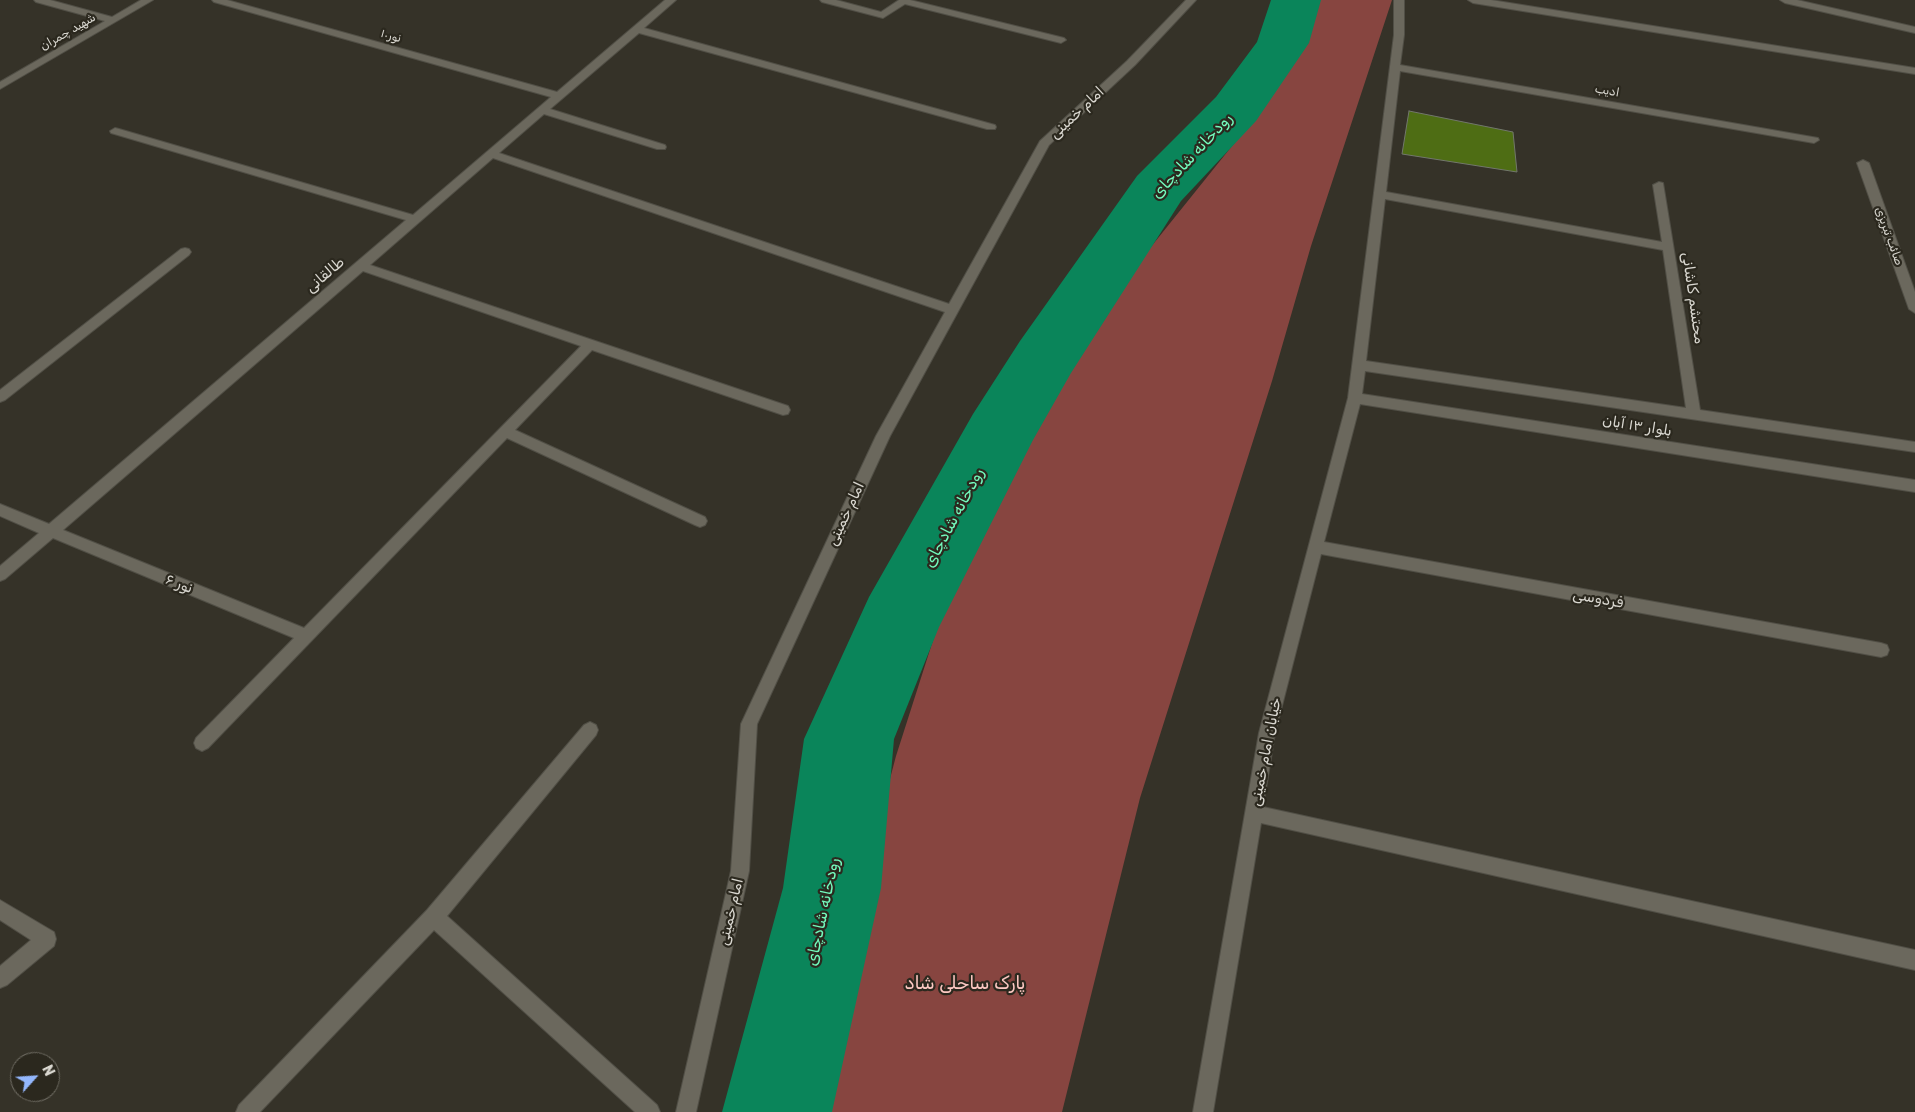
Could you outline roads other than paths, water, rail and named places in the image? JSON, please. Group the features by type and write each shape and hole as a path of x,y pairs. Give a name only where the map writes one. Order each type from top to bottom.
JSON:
{"street":[{"path":"39,0 114,20"},
{"name":"شهید چمران","path":"0,86 148,0"},
{"name":"نور۱۰","path":"217,0 559,96"},
{"name":"طالقانی","path":"0,575 671,0"},
{"path":"825,0 883,15 904,1 1061,40"},
{"name":"خیابان امام خمینی","path":"1203,1112 1267,733 1355,398 1399,35 1400,0"},
{"path":"1473,0 1915,71"},
{"path":"1785,0 1915,30"},
{"name":"امام خمینی","path":"686,1112 740,871 749,724 883,436 1044,143 1131,63 1186,1"},
{"path":"637,29 991,127"},
{"name":"ادیب","path":"1395,67 1814,140"},
{"path":"542,110 661,147"},
{"path":"115,131 415,219"},
{"path":"491,154 952,310"},
{"name":"صائب تبریزی","path":"1863,163 1915,308"},
{"name":"محتشم کاشانی","path":"1659,185 1694,415"},
{"path":"1379,194 1669,247"},
{"path":"0,397 185,252"},
{"path":"361,266 783,410"},
{"path":"202,743 590,345"},
{"name":"بلوار ۱۳ آبان","path":"1359,365 1915,448"},
{"name":"بلوار ۱۳ آبان","path":"1355,398 1915,486"},
{"path":"505,431 700,521"},
{"name":"نور ۶","path":"0,510 306,636"},
{"name":"فردوسی","path":"1316,547 1881,650"},
{"path":"246,1112 434,917 590,730"},
{"path":"1254,813 1915,960"},
{"path":"0,909 46,939 0,978"},
{"path":"434,917 650,1112"}],"waterway":[{"name":"رودخانه شادچای","path":"777,1112 832,888 849,739 899,622 999,434 1045,358 1158,189 1236,109 1283,43 1296,0"}],"park label":[{"name":"پارک ساحلی شاد","path":"965,984"}]}
